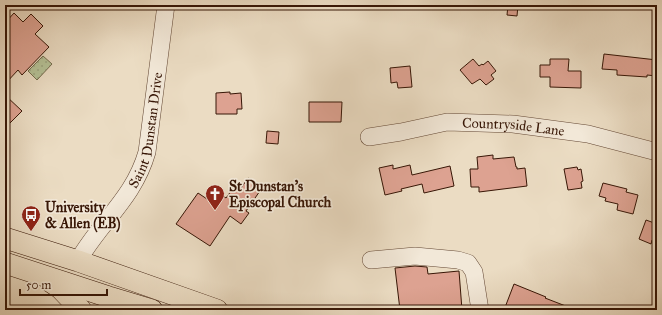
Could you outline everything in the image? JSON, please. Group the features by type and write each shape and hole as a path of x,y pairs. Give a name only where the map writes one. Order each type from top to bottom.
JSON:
{"main road":[{"path":"5,238 78,261 217,310"},
{"path":"5,263 39,274 118,305 152,310"},
{"path":"39,274 60,288 80,310"},
{"path":"118,305 126,279"}],"street":[{"name":"Saint Dunstan Drive","path":"78,261 91,240 120,205 143,166 147,152 166,5"},
{"name":"Countryside Lane","path":"369,137 447,122 513,124 588,134 657,152"},
{"path":"370,260 415,256 458,260 468,263 474,272 480,310"}],"green space":[{"path":"43,56 52,64 37,80 28,71"}],"building":[{"path":"508,5 518,5 517,16 507,15"},
{"path":"14,13 23,22 31,14 43,26 35,34 49,47 22,75 18,70 5,84 5,23"},
{"path":"604,54 657,60 657,76 647,75 647,77 617,75 617,70 602,69"},
{"path":"473,59 479,66 488,61 496,71 491,75 494,79 486,85 480,79 472,84 460,70"},
{"path":"550,59 569,59 568,71 581,71 581,88 550,87 550,77 540,77 540,65 550,65"},
{"path":"410,66 412,87 398,88 397,82 391,83 390,68"},
{"path":"230,92 230,94 241,93 242,109 237,109 237,114 216,114 216,93"},
{"path":"5,95 22,111 5,128"},
{"path":"309,102 342,102 341,122 309,122"},
{"path":"267,131 279,132 278,144 266,143"},
{"path":"493,155 493,159 514,157 517,169 525,168 527,186 479,192 479,187 471,187 470,169 478,169 477,157"},
{"path":"393,165 393,169 410,165 412,175 450,166 454,186 424,193 422,184 385,195 379,168"},
{"path":"577,167 578,170 581,169 583,181 581,182 582,188 568,190 564,169"},
{"name":"St Dunstan's Episcopal Church","path":"248,178 262,188 246,211 249,213 241,224 230,216 210,246 176,224 198,193 213,203 219,193 226,198 234,187 239,191"},
{"path":"603,183 627,189 626,192 638,195 633,214 617,210 618,204 605,201 606,198 599,196"},
{"path":"646,220 657,224 657,241 652,240 651,244 639,239"},
{"path":"415,266 427,267 428,274 459,271 462,310 400,310 395,268"},
{"path":"514,284 546,297 545,298 576,310 504,310"}],"place":[{"name":"St Dunstan's Episcopal Church","path":"215,211"},
{"name":"University & Allen (EB)","path":"31,232"}]}
